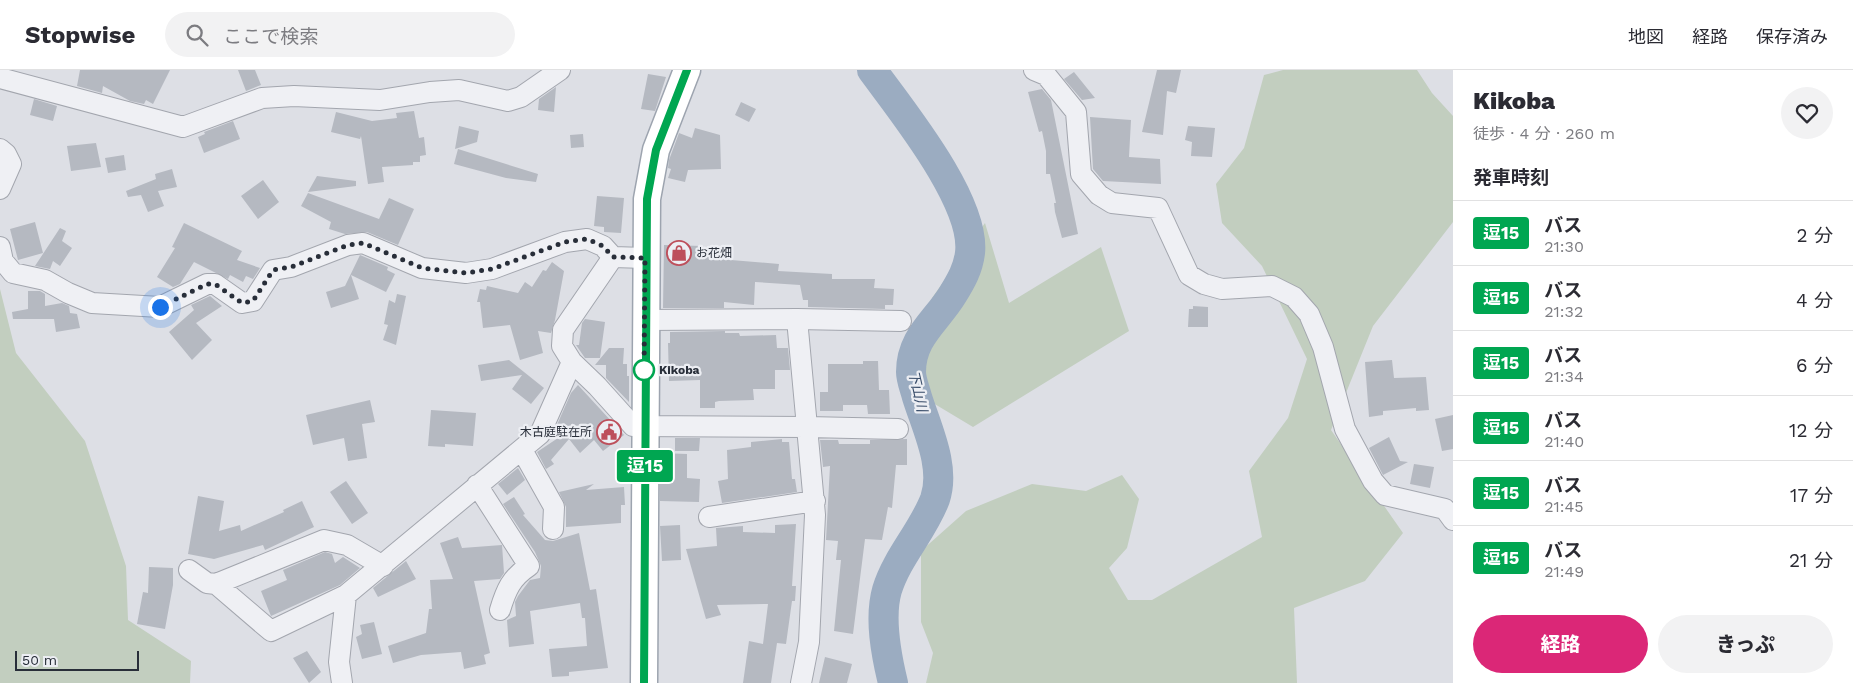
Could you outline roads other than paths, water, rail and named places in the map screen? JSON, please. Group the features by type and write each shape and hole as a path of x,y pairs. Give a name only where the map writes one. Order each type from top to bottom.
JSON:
{"main road":[{"path":"644,683 644,320 647,199 656,150 687,70"}],"street":[{"path":"0,78 183,127 262,98 286,96 380,100 430,92 459,90 508,101 521,97 560,70"},
{"path":"1034,70 1046,75 1076,112 1081,174 1099,195 1112,203 1158,208 1189,275 1204,284 1222,289 1272,286 1294,296 1309,314 1323,347 1345,429 1373,481 1385,495 1445,509 1453,520"},
{"path":"0,149 6,154 11,164 0,189"},
{"path":"0,247 3,261 12,273 44,280 92,303 150,307 160,307 207,284 215,284 242,303 253,301 273,270 291,267 348,245 363,243 422,268 466,273 492,269 565,242 587,239 603,246 613,257 645,258"},
{"path":"613,257 563,330 562,346 572,362 597,386 632,426 645,428 807,427 898,429"},
{"path":"797,319 815,501 809,642 801,683"},
{"path":"644,320 901,320"},
{"path":"216,584 272,631 346,595 540,434 572,362"},
{"path":"522,450 554,507 553,529"},
{"path":"477,485 528,566 516,574 508,584 500,610"},
{"path":"709,517 815,501"},
{"path":"189,570 207,583 216,584 324,540 346,544 383,566"},
{"path":"342,683 339,662 346,595"}],"waterway":[{"name":"下山川","path":"872,70 918,132 950,183 969,232 970,253 966,270 959,284 920,339 912,360 912,378 937,461 938,487 930,511 897,566 887,590 884,624 886,648 893,683"}],"place":[{"name":"お花畑","path":"679,253"},
{"name":"Kikoba","path":"644,370"},
{"name":"木古庭駐在所","path":"609,432"}]}
